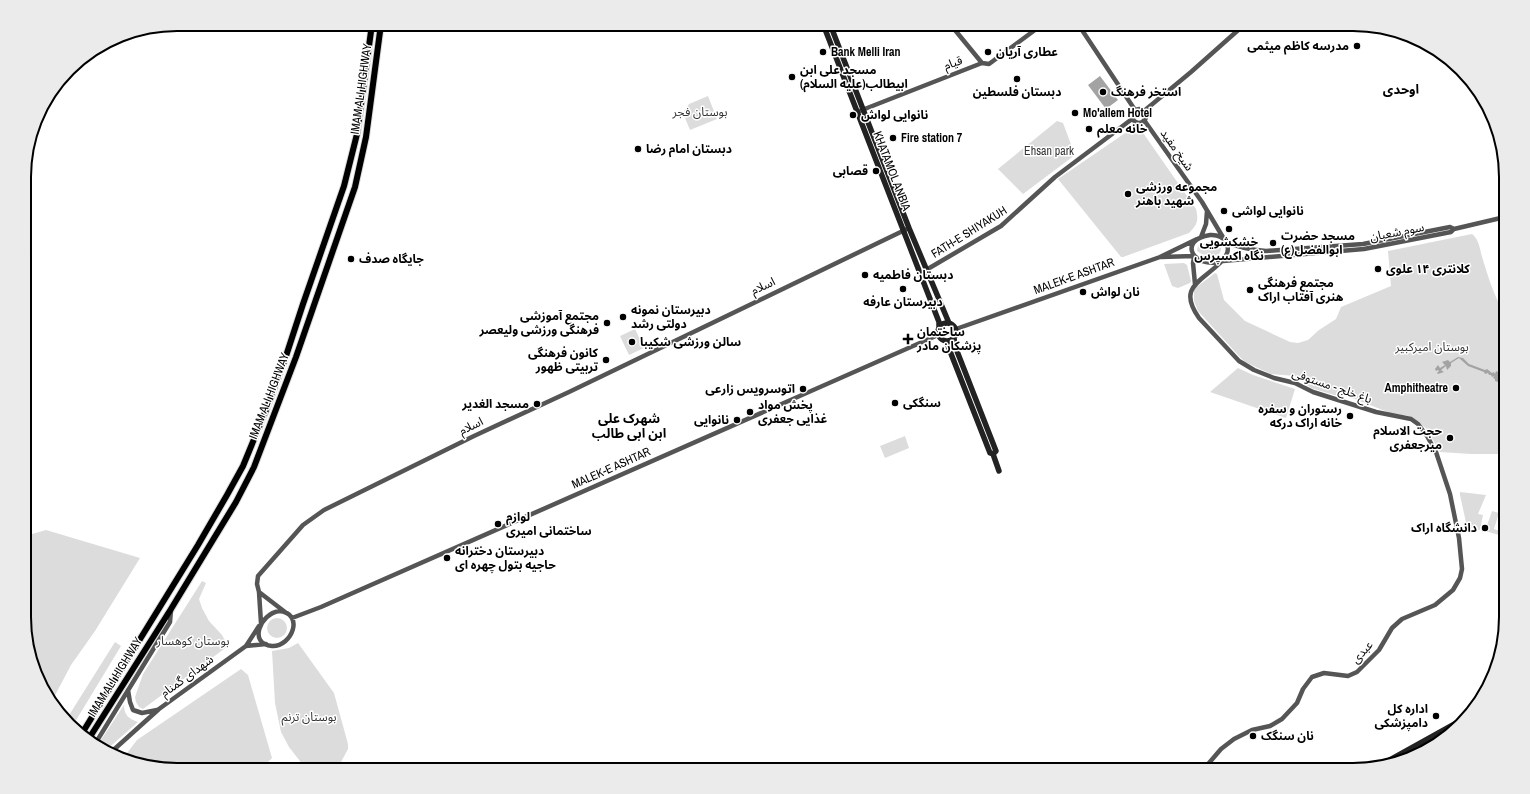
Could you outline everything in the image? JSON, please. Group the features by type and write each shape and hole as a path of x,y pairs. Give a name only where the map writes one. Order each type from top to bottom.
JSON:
{"highway":[{"name":"IMAM ALI HIGHWAY","path":"84,730 198,545 227,495 243,466 266,410 344,186 357,134 371,31"},
{"name":"IMAM ALI HIGHWAY","path":"91,735 171,609 236,502 254,467 296,357 355,187 366,137 380,31"}],"main road":[{"name":"KHATAMOL ANBIA","path":"826,31 940,326"},
{"name":"KHATAMOL ANBIA","path":"833,31 909,228 949,322"},
{"path":"993,454 996,451 955,346 954,338 956,329 949,322 944,323 940,326 938,335 941,339 946,341 990,453 993,454 998,471"},
{"path":"946,341 954,338"},
{"path":"1396,756 1449,727"}],"street":[{"path":"956,31 982,63"},
{"name":"قیام","path":"857,112 982,63 989,64 1034,31"},
{"path":"1083,31 1135,110"},
{"path":"1144,111 1237,31"},
{"path":"1141,109 1144,111 1146,117 1144,120 1138,123 1132,119 1132,114 1135,110 1141,109"},
{"name":"FATH-E SHIYAKUH","path":"926,270 1001,226 1055,177 1132,119"},
{"name":"شیخ مفید","path":"1144,120 1207,211 1225,240"},
{"path":"1195,284 1192,247 1199,238 1206,224 1207,211"},
{"name":"سوم شعبان","path":"1222,261 1364,249 1451,232 1454,229 1499,218"},
{"name":"سوم شعبان","path":"1225,240 1238,247 1266,251 1363,244 1450,227 1454,229"},
{"name":"اسلام","path":"260,625 259,592 257,584 258,576 302,525 324,510 474,436 909,228"},
{"path":"1195,284 1222,261 1228,250 1225,240 1215,235 1199,238"},
{"name":"MALEK-E ASHTAR","path":"956,329 1160,256 1199,238"},
{"path":"1160,256 1194,257 1205,262 1222,261"},
{"name":"باغ خلج - مستوفی","path":"1195,284 1190,290 1194,311 1239,361 1254,370 1274,378 1295,383 1313,392 1376,412 1410,419 1418,424 1436,452 1456,514 1459,538"},
{"name":"MALEK-E ASHTAR","path":"292,618 321,607 938,335"},
{"name":"عبدی","path":"1209,763 1221,749 1234,739 1252,730 1270,726 1282,720 1297,703 1303,689 1312,678 1324,673 1342,677 1353,675 1379,650 1392,628 1402,619 1435,605 1453,590 1460,578 1462,569 1459,538"},
{"path":"246,646 266,644 276,645 288,638 294,628 292,618 259,592"},
{"path":"98,739 170,622 171,609"},
{"path":"266,644 259,637 260,625 266,617 273,613 279,611 287,613"},
{"name":"شهدای گمنام","path":"115,749 159,709 246,646 260,625"},
{"name":"شهدای گمنام","path":"128,690 133,710 142,713 159,709"}],"green space":[{"name":"بوستان فجر","path":"708,96 717,119 690,130 683,113 689,104"},
{"name":"Ehsan park","path":"1057,121 1063,123 1075,155 1023,194 998,169"},
{"name":"مجموعه ورزشی شهید باهنر","path":"1134,127 1139,127 1196,209 1197,220 1196,225 1189,233 1121,257 1058,179"},
{"name":"بوستان امیرکبیر","path":"1472,234 1475,237 1499,302 1499,454 1440,452 1426,428 1409,416 1390,413 1345,395 1334,395 1311,388 1295,376 1271,374 1245,362 1198,311 1194,301 1194,289 1215,273 1217,274 1224,300 1245,321 1290,342 1298,343 1308,340 1319,330 1336,319 1341,307 1391,286 1388,251"},
{"path":"1215,241 1219,244 1221,250 1219,254 1208,256 1197,251 1198,246"},
{"path":"1184,263 1187,265 1191,281 1190,283 1178,288 1172,286 1164,264"},
{"name":"سالن ورزشی شکیبا","path":"635,329 644,348 629,355 620,336"},
{"path":"1238,368 1253,375 1295,389 1286,418 1210,392"},
{"path":"905,436 909,448 885,458 880,446"},
{"path":"1460,492 1486,495 1478,514 1483,515 1480,530 1467,527"},
{"path":"1492,511 1499,513 1494,529 1499,531 1499,535 1485,531"},
{"path":"46,530 140,558 95,631 71,665 55,696 42,673 32,636 31,534"},
{"name":"بوستان کوهسار","path":"202,581 206,583 199,599 202,608 209,621 222,635 228,646 143,709 139,707 135,697 143,674"},
{"path":"273,618 281,618 287,624 287,632 281,638 273,638 267,632 267,624"},
{"path":"115,642 121,646 75,721 69,715"},
{"name":"بوستان ترنم","path":"298,643 334,693 348,744 348,749 340,763 301,763 289,747 281,732 275,703 272,651 289,648"},
{"path":"241,669 248,675 272,758 267,763 158,762 126,754 137,740"},
{"path":"124,705 128,716 138,722 110,746 100,741"}],"shaded area":[{"name":"استخر فرهنگ","path":"1100,76 1118,100 1106,109 1088,85"},
{"path":"1458,357 1463,358 1469,364 1485,370 1487,369 1492,373 1494,372 1495,374 1496,371 1499,371 1499,382 1495,381 1493,378 1494,376 1492,377 1488,373 1485,374 1484,372 1468,366 1459,358 1451,363 1451,366 1447,370 1446,366 1441,370 1444,372 1437,373 1439,371 1436,371 1435,369 1438,365 1440,368 1445,365 1442,362 1448,360 1450,362"}],"place":[{"name":"مدرسه كاظم ميثمى","path":"1357,46"},
{"name":"Bank Melli Iran","path":"823,52"},
{"name":"عطاری آریان","path":"988,52"},
{"name":"مسجد علی ابن ابیطالب(علیه السلام)","path":"792,77"},
{"name":"دبستان فلسطین","path":"1017,79"},
{"name":"استخر فرهنگ","path":"1103,92"},
{"name":"Mo'allem Hotel","path":"1075,113"},
{"name":"نانوایی لواش","path":"853,115"},
{"name":"خانه معلم","path":"1089,129"},
{"name":"Fire station 7","path":"893,138"},
{"name":"دبستان امام رضا","path":"638,149"},
{"name":"قصابی","path":"876,171"},
{"name":"مجموعه ورزشی شهید باهنر","path":"1128,194"},
{"name":"نانوایی لواشی","path":"1224,211"},
{"name":"خشکشویی نگاه اکسپرس","path":"1229,229"},
{"name":"مسجد حضرت ابوالفضل(ع)","path":"1273,243"},
{"name":"جایگاه صدف","path":"351,259"},
{"name":"کلانتری ۱۴ علوی","path":"1378,269"},
{"name":"دبستان فاطمیه","path":"865,275"},
{"name":"دبیرستان عارفه","path":"903,289"},
{"name":"مجتمع فرهنگی هنری آفتاب اراک","path":"1250,290"},
{"name":"نان لواش","path":"1083,292"},
{"name":"دبیرستان نمونه دولتی رشد","path":"623,317"},
{"name":"مجتمع آموزشی فرهنگی ورزشی ولیعصر","path":"607,323"},
{"name":"ساختمان پزشکان مادر","path":"908,339"},
{"name":"سالن ورزشی شکیبا","path":"632,342"},
{"name":"کانون فرهنگی تربیتی ظهور","path":"606,360"},
{"name":"Amphitheatre","path":"1456,388"},
{"name":"اتوسرویس زارعی","path":"803,389"},
{"name":"سنگکی","path":"895,403"},
{"name":"مسجد الغدیر","path":"537,404"},
{"name":"پخش مواد غذایی جعفری","path":"750,412"},
{"name":"رستوران و سفره خانه اراک درکه","path":"1350,416"},
{"name":"نانوایی","path":"737,420"},
{"name":"حجت الاسلام میرجعفری","path":"1450,438"},
{"name":"لوازم ساختمانی امیری","path":"498,524"},
{"name":"دانشگاه اراک","path":"1485,528"},
{"name":"دبیرستان دخترانه حاجیه بتول چهره ای","path":"447,558"},
{"name":"اداره کل دامپزشکی","path":"1436,716"},
{"name":"نان سنگک","path":"1253,736"}],"district":[{"name":"اوحدی","path":"1401,89"},
{"name":"شهرک علی ابن ابی طالب","path":"629,426"}]}
